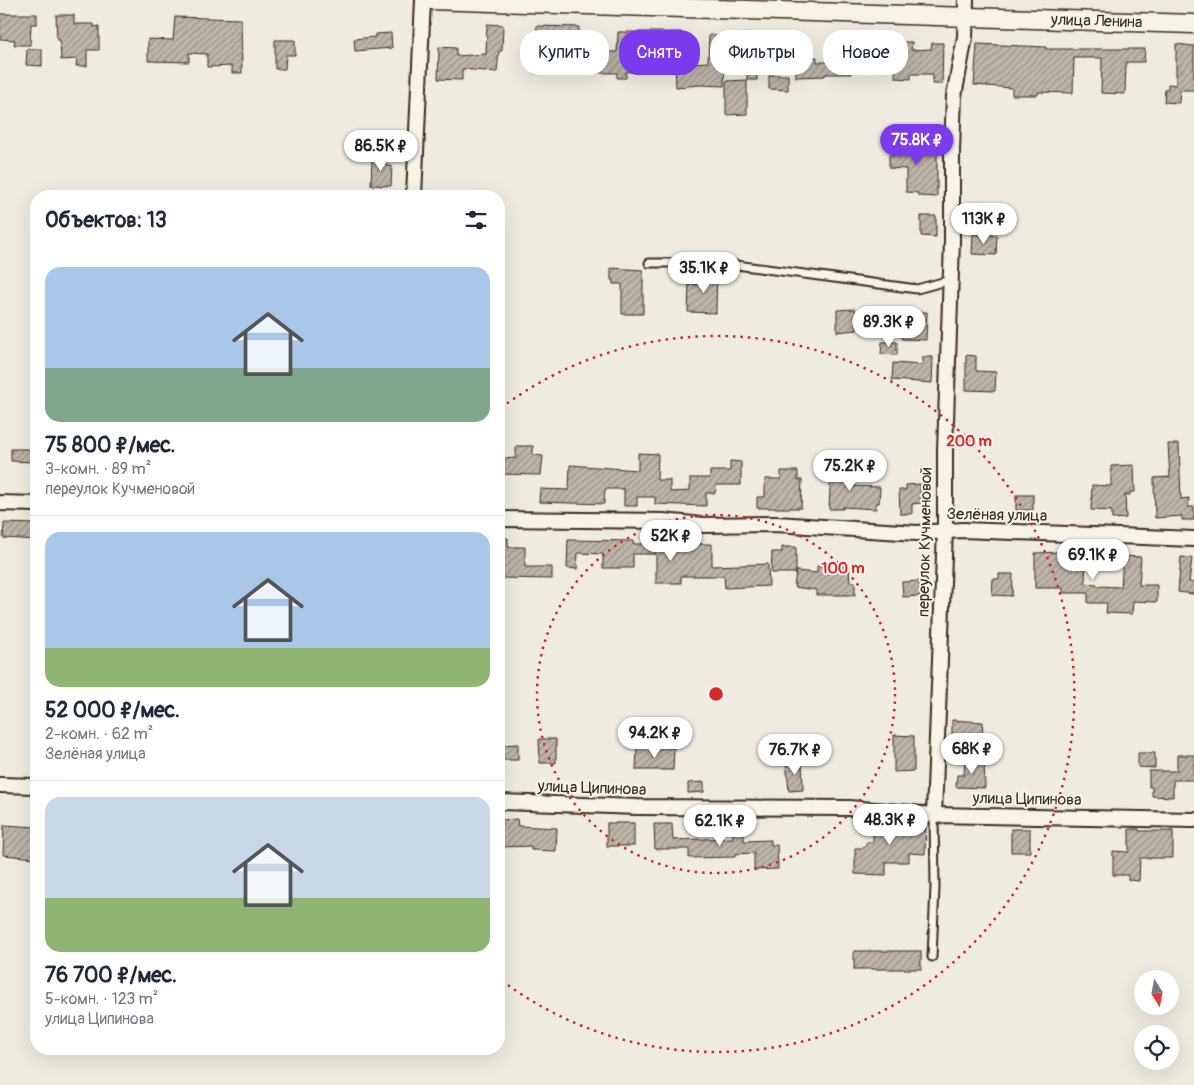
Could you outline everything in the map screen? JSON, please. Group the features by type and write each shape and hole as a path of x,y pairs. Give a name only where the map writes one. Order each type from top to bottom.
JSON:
{"street":[{"path":"414,190 423,0"},
{"name":"улица Ленина","path":"429,0 1194,24"},
{"name":"переулок Кучменовой","path":"934,815 945,530 944,450 954,96 962,58 966,0"},
{"path":"0,503 30,504"},
{"name":"Зелёная улица","path":"505,519 776,524 917,533 945,530 1194,539"},
{"path":"0,785 30,786"},
{"name":"улица Ципинова","path":"505,802 637,807 849,808 934,815 1194,820"}],"lane":[{"path":"649,263 721,263 918,289 950,280"},
{"path":"932,958 935,877 934,815"}],"building":[{"path":"0,14 37,14 37,24 31,24 30,45 14,45 15,40 0,39"},
{"path":"56,15 74,15 74,24 94,24 94,27 99,26 99,50 87,50 87,66 76,66 77,59 61,60 60,40 57,40"},
{"path":"175,17 241,19 242,73 232,73 232,66 207,67 207,54 189,53 189,62 148,61 148,39 173,40"},
{"path":"487,24 503,25 502,51 499,51 497,72 462,69 462,80 438,79 439,47 456,48 456,56 486,54"},
{"path":"537,26 579,27 579,30 537,30"},
{"path":"619,32 619,75 626,75 626,78 617,78 617,73 609,73 609,52 617,52"},
{"path":"391,33 392,48 355,51 354,39 375,37 375,34"},
{"path":"709,35 710,75 724,75 724,86 676,87 675,75 700,75 700,62 708,62"},
{"path":"275,40 295,40 295,55 286,55 285,69 275,69"},
{"path":"908,42 912,42 911,50 931,49 932,43 943,43 942,84 932,84 933,74 911,74 911,79 895,78 895,75 908,75"},
{"path":"977,44 1046,47 1046,49 1145,49 1144,62 1126,62 1125,94 1101,93 1102,58 1074,58 1073,93 1038,92 1038,95 1012,95 1012,88 974,85"},
{"path":"1176,44 1194,46 1194,90 1180,90 1179,103 1164,102 1165,89 1168,89 1168,84 1176,85"},
{"path":"27,49 42,49 42,66 26,65"},
{"path":"813,57 817,57 817,62 823,62 823,75 825,76 796,77 796,75 813,75"},
{"path":"747,75 757,75 757,80 747,80"},
{"path":"769,75 788,75 788,90 769,89"},
{"path":"747,80 747,114 726,115 726,81"},
{"path":"894,142 937,142 937,197 918,196 918,193 906,192 906,169 889,168 889,155 894,155"},
{"path":"372,157 387,158 386,166 392,166 391,186 371,185"},
{"path":"921,216 936,216 936,237 921,236"},
{"path":"973,234 997,235 996,255 972,254"},
{"path":"611,268 643,270 643,314 622,314 622,284 613,284"},
{"path":"704,268 717,268 716,313 688,312 689,284 703,285"},
{"path":"855,309 857,330 837,332 837,310"},
{"path":"902,312 927,312 926,340 902,339"},
{"path":"882,342 897,342 897,355 881,354"},
{"path":"966,355 976,356 976,371 996,372 995,391 966,390"},
{"path":"923,357 933,357 932,383 892,380 893,363 923,365"},
{"path":"1168,444 1179,444 1181,499 1189,498 1188,507 1194,507 1194,520 1182,520 1182,516 1155,518 1154,478 1170,477"},
{"path":"516,446 533,446 533,455 543,456 541,475 505,474 505,459 516,458"},
{"path":"11,449 30,449 30,462 11,461"},
{"path":"638,453 658,454 657,480 670,480 670,492 690,491 690,478 710,478 710,471 730,471 730,461 741,462 741,485 716,485 715,493 706,493 706,506 655,504 655,497 637,497 637,506 624,506 624,489 605,489 604,504 539,502 540,489 569,490 570,465 638,470"},
{"path":"1134,465 1135,492 1125,495 1126,518 1112,519 1112,511 1091,510 1092,485 1111,486 1111,466"},
{"path":"831,467 853,468 852,486 880,487 879,503 876,503 876,509 843,507 843,509 829,509"},
{"path":"781,471 798,471 798,480 802,480 801,508 757,508 757,497 765,497 765,479 781,479"},
{"path":"920,484 921,503 912,504 912,514 900,514 899,490 906,490 906,485"},
{"path":"1016,495 1033,495 1033,510 1016,510"},
{"path":"4,523 30,524 30,540 3,538"},
{"path":"505,538 508,538 508,547 525,547 525,567 552,567 552,579 505,578"},
{"path":"568,540 633,541 633,544 712,544 712,566 768,564 769,586 725,588 724,576 681,576 681,583 656,583 656,554 633,554 633,568 603,568 603,554 578,553 577,569 567,568"},
{"path":"782,547 796,547 796,573 771,573 772,552 782,552"},
{"path":"1035,553 1086,553 1085,583 1097,584 1096,586 1121,587 1123,556 1141,557 1139,585 1157,585 1157,602 1133,601 1132,614 1106,613 1107,603 1088,603 1088,593 1063,593 1063,588 1035,588"},
{"path":"1181,557 1192,558 1189,582 1194,583 1194,594 1178,592"},
{"path":"817,566 831,566 831,570 849,569 850,582 855,582 855,595 816,595 816,590 794,587 796,571 817,573"},
{"path":"999,574 1013,574 1012,596 992,595 993,579 999,579"},
{"path":"919,581 920,596 903,597 902,582"},
{"path":"952,720 983,722 982,736 952,735"},
{"path":"894,735 914,736 914,771 894,772"},
{"path":"539,739 556,739 556,763 540,763"},
{"path":"518,744 518,760 505,760 505,745"},
{"path":"637,747 674,748 673,770 636,770"},
{"path":"1138,753 1155,753 1155,768 1138,767"},
{"path":"1177,755 1194,755 1194,780 1173,780 1173,797 1152,796 1152,787 1149,787 1149,771 1177,771"},
{"path":"965,760 984,761 985,788 956,787 957,775 964,775"},
{"path":"786,762 802,762 803,790 789,791"},
{"path":"704,782 704,792 688,793 688,783"},
{"path":"517,819 518,826 557,828 556,851 531,850 531,846 505,847 505,820"},
{"path":"873,820 926,823 925,854 909,853 909,862 886,862 886,875 855,874 855,848 864,848 867,842 873,842"},
{"path":"607,823 634,823 634,846 607,846"},
{"path":"654,824 672,824 673,840 733,838 733,830 744,830 744,841 771,840 771,845 777,845 778,869 754,870 754,853 735,854 735,857 689,858 689,849 655,849"},
{"path":"4,825 30,827 30,857 3,855"},
{"path":"1011,829 1030,829 1030,852 1011,852"},
{"path":"1129,829 1139,829 1139,831 1173,831 1173,858 1140,858 1139,881 1128,880 1128,875 1113,875 1113,851 1129,852"},
{"path":"854,951 921,951 921,969 854,969"}]}
